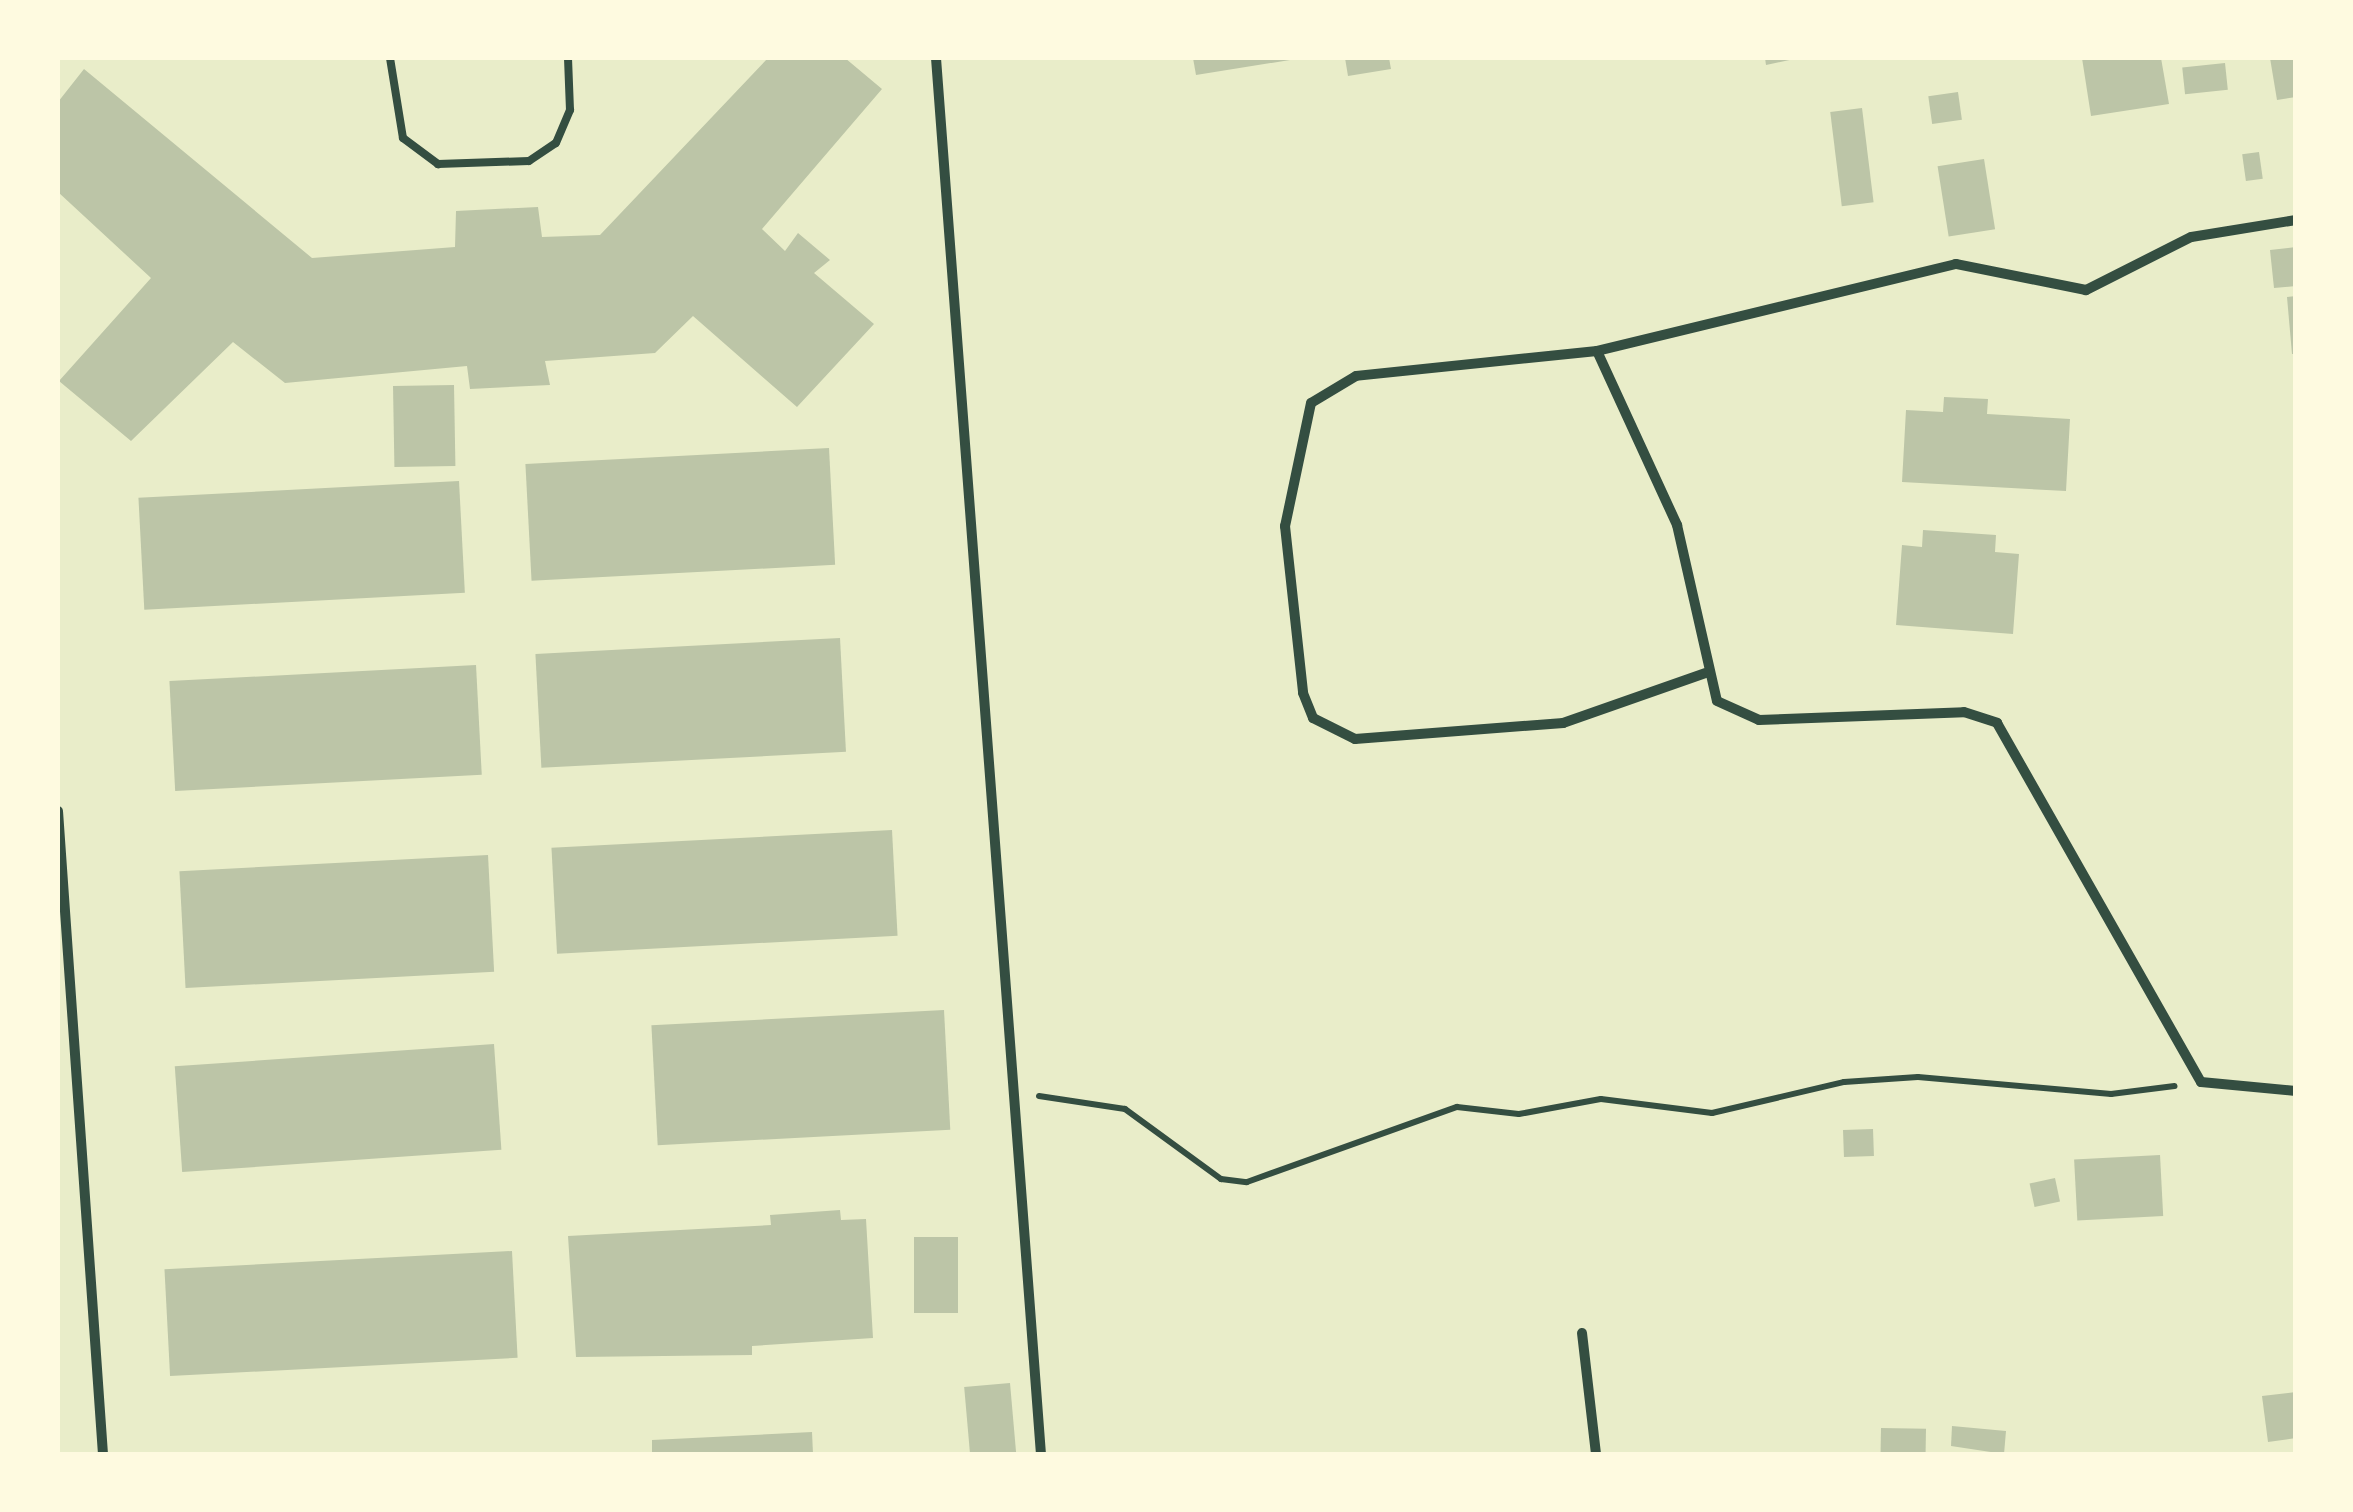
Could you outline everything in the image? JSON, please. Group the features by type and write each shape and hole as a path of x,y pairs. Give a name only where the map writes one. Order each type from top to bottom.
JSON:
{"street":[{"path":"936,58 1010,1094 1040,1454"},
{"path":"1706,673 1563,722 1355,739 1323,726 1304,693 1285,526 1312,403 1356,376 1597,352 1956,264 2086,290 2192,238 2296,220"},
{"path":"1597,352 1678,524 1706,673 1717,701 1758,720 1964,712 1998,723 2201,1082 2296,1091"},
{"path":"58,812 103,1454"},
{"path":"1582,1333 1596,1454"}],"lane":[{"path":"390,58 403,138 438,164 530,161 556,143 570,110 568,58"}],"path":[{"path":"1010,1094 1125,1110 1221,1178 1247,1182 1458,1107 1519,1114 1601,1099 1712,1114 1844,1082 1918,1076 2111,1094 2201,1082"}],"building":[{"path":"768,58 845,58 882,89 762,229 785,251 798,233 830,260 814,273 874,324 797,407 693,316 655,353 545,361 550,385 470,389 467,366 285,383 233,342 131,441 59,381 151,278 58,192 58,102 84,69 312,258 455,247 456,211 538,207 542,237 600,235"},
{"path":"1193,58 1290,58 1290,60 1196,75"},
{"path":"1345,58 1389,58 1391,69 1348,76"},
{"path":"1765,58 1794,58 1794,59 1766,65"},
{"path":"2082,58 2161,58 2169,104 2091,116"},
{"path":"2270,58 2296,58 2296,97 2277,100"},
{"path":"2225,63 2228,90 2185,94 2182,67"},
{"path":"1958,92 1962,120 1932,124 1928,96"},
{"path":"1862,108 1874,202 1842,206 1830,112"},
{"path":"2259,152 2263,179 2246,181 2242,154"},
{"path":"1984,159 1995,229 1949,236 1938,166"},
{"path":"2296,247 2296,286 2274,288 2270,250"},
{"path":"2296,296 2296,354 2292,354 2287,297"},
{"path":"454,385 455,466 394,467 393,386"},
{"path":"1944,397 1988,399 1987,414 2070,419 2066,491 1902,482 1906,410 1943,412"},
{"path":"829,448 835,565 532,581 525,464"},
{"path":"459,481 465,593 144,610 138,498"},
{"path":"1923,530 1996,535 1995,552 2019,554 2013,634 1896,625 1902,545 1922,547"},
{"path":"840,638 846,752 541,768 535,654"},
{"path":"476,665 482,775 175,791 169,681"},
{"path":"892,830 898,936 557,954 551,848"},
{"path":"488,855 494,972 186,988 179,871"},
{"path":"944,1010 950,1130 658,1145 651,1025"},
{"path":"494,1044 501,1150 182,1172 175,1066"},
{"path":"1873,1129 1874,1156 1844,1157 1843,1130"},
{"path":"2160,1155 2163,1216 2077,1220 2074,1160"},
{"path":"2055,1178 2060,1201 2035,1207 2030,1183"},
{"path":"840,1210 841,1220 866,1219 873,1338 752,1346 752,1355 576,1357 568,1236 771,1225 770,1215"},
{"path":"914,1237 958,1237 958,1313 914,1313"},
{"path":"512,1251 518,1358 170,1376 164,1269"},
{"path":"1010,1383 1016,1454 970,1454 964,1387"},
{"path":"2296,1392 2296,1438 2268,1442 2262,1396"},
{"path":"1952,1426 2006,1431 2004,1454 1951,1446"},
{"path":"1881,1428 1926,1429 1926,1454 1881,1454"},
{"path":"812,1432 813,1454 652,1454 652,1440"}]}
